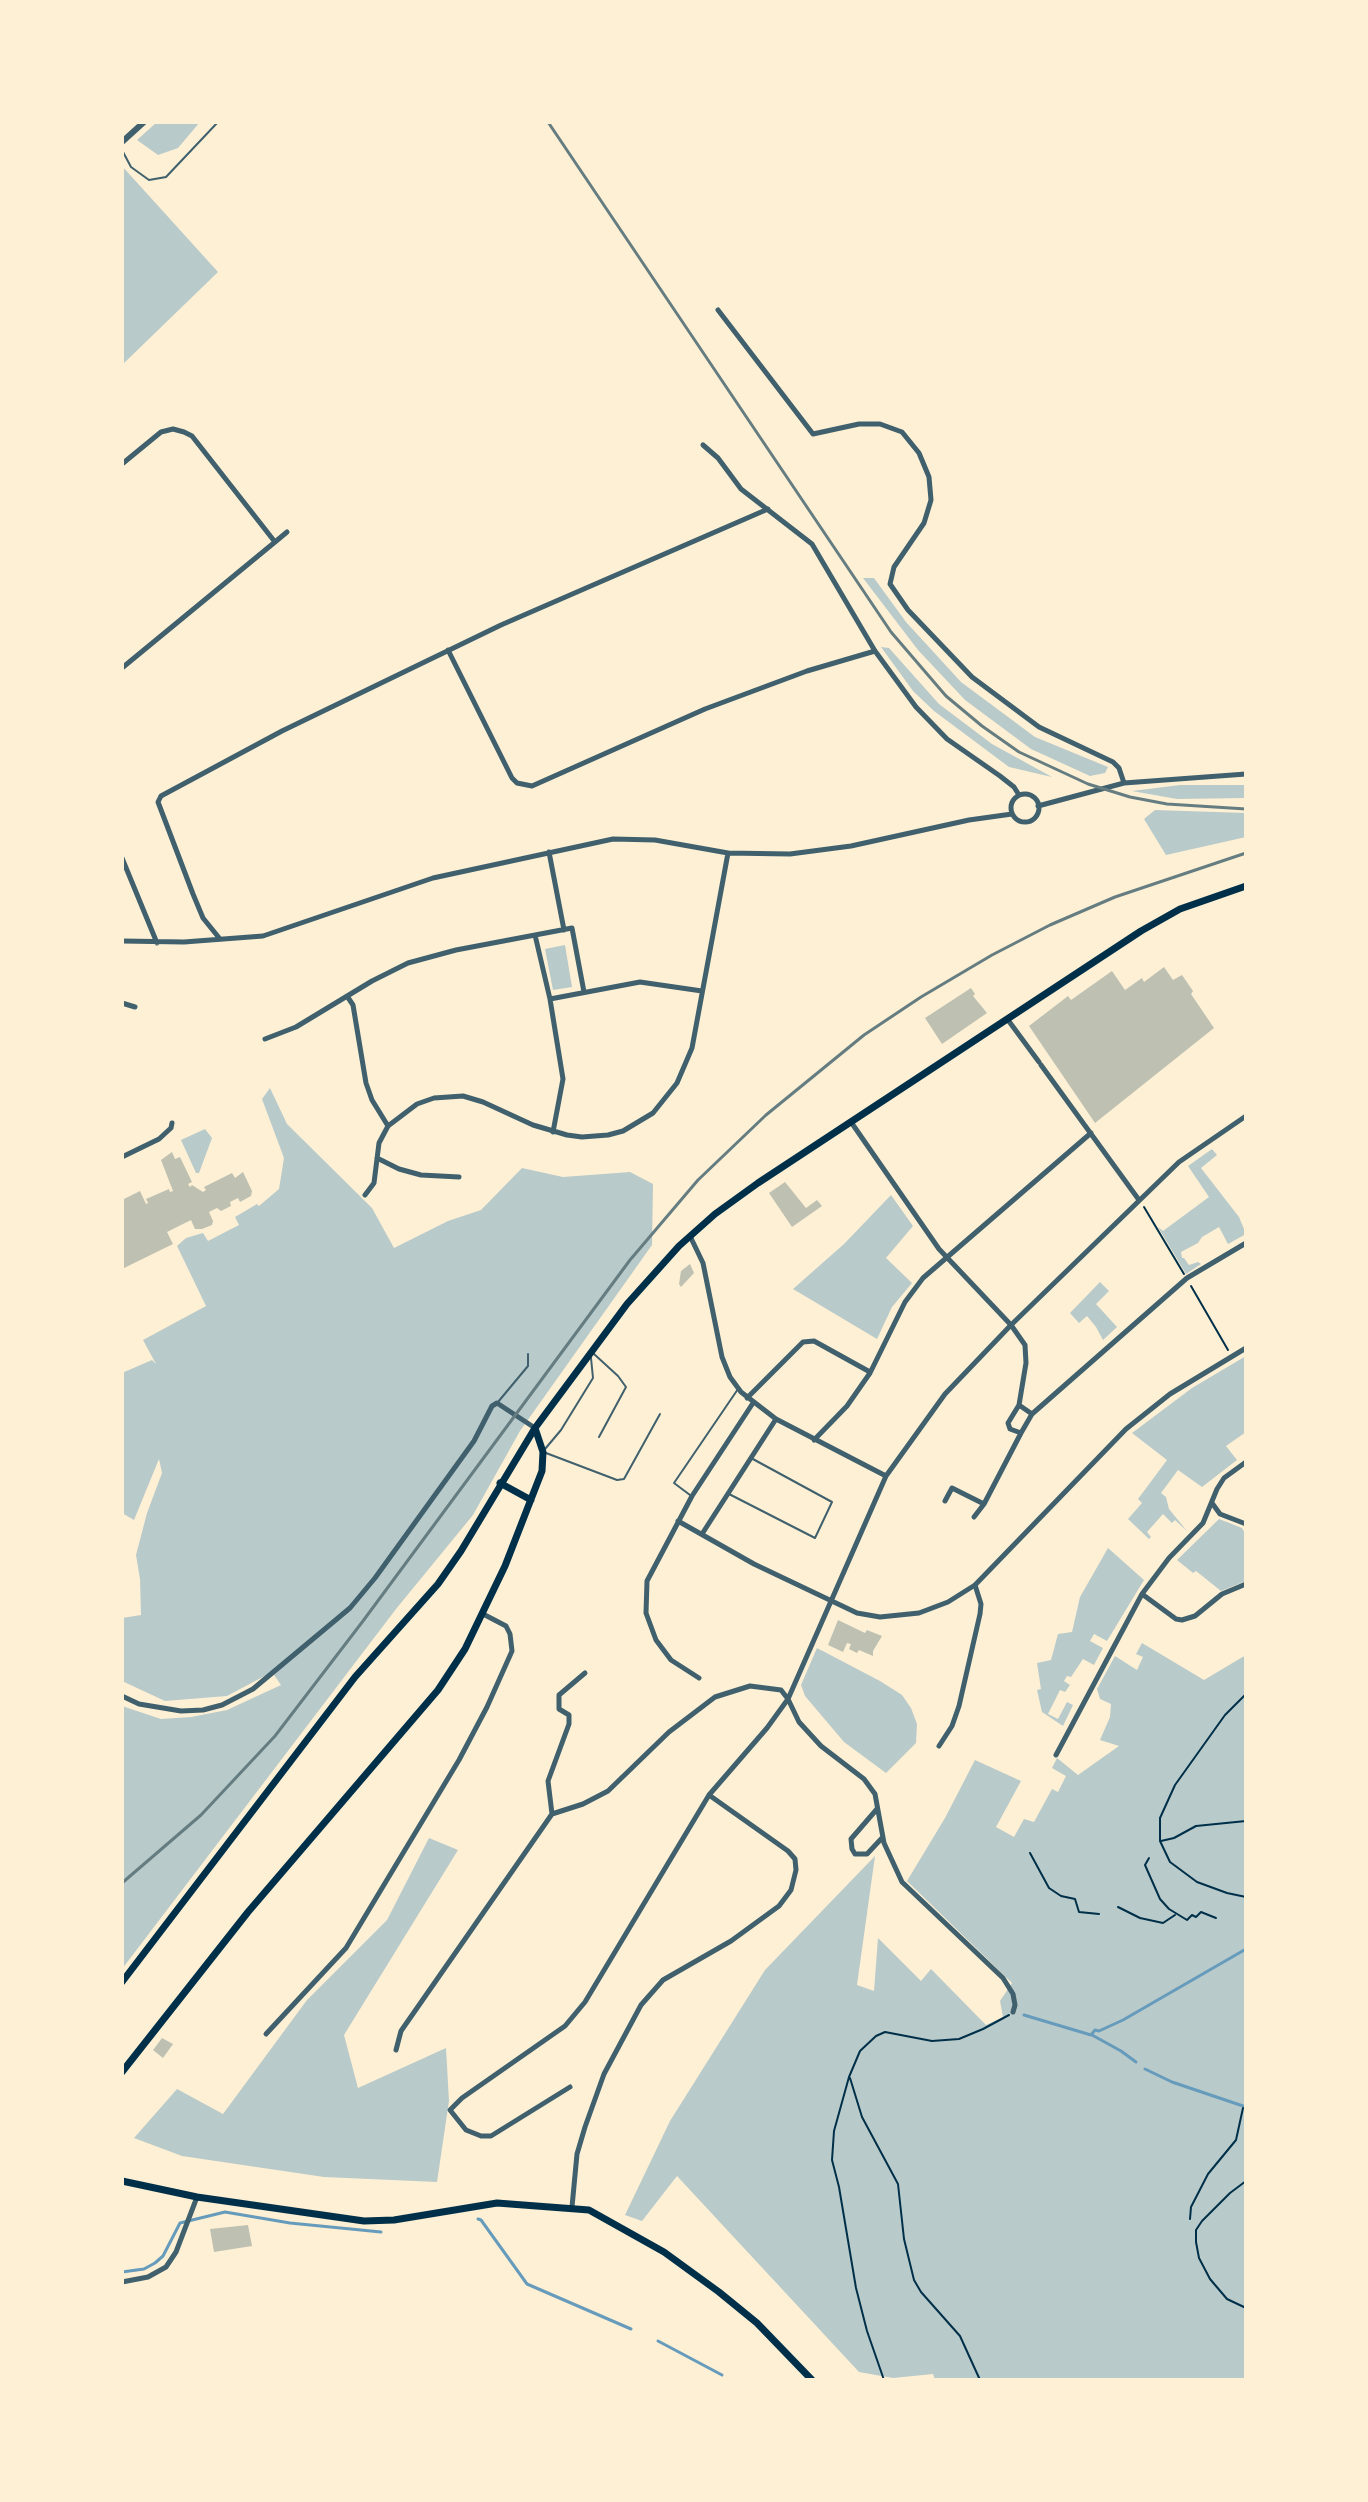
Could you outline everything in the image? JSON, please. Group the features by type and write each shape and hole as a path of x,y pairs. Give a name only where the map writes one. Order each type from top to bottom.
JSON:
{"main road":[{"path":"122,1982 355,1677 438,1584 535,1428 627,1304 690,1235 758,1183 1141,931 1180,909 1246,886"},
{"path":"122,2072 248,1912 438,1690 465,1649 483,1614 542,1471 543,1452 535,1428"},
{"path":"500,1483 531,1500"},
{"path":"122,2181 197,2197 364,2221 405,2218 497,2203 589,2210 680,2263 757,2323 812,2380"}],"street":[{"path":"122,142 144,122"},
{"path":"718,310 813,434 859,424 880,424 902,432 919,453 929,477 931,500 924,523 894,567 890,584 908,610 972,677 1039,727 1113,762 1119,768 1124,783"},
{"path":"122,464 161,432 173,429 192,436 275,542"},
{"path":"122,941 157,943 263,936 433,878 624,838 655,840 728,853 814,852 1012,814 1022,821 1036,815 1038,806 1031,796 1019,795 1000,776 947,739 909,698 875,651 812,544 741,489 718,458 703,445"},
{"path":"221,940 203,918 158,802 161,796 252,746 448,650 565,595 768,509"},
{"path":"122,668 287,532"},
{"path":"448,650 512,778 524,786 532,786 703,709 807,671 875,651"},
{"path":"1038,806 1124,783 1246,774"},
{"path":"1012,814 1011,807 1019,795"},
{"path":"549,852 564,930"},
{"path":"365,1195 374,1183 379,1143 388,1126 417,1104 434,1098 463,1096 553,1132 582,1137 623,1131 653,1113 677,1083 692,1048 728,853"},
{"path":"122,858 157,943"},
{"path":"265,1039 296,1027 389,972 431,956 572,928 584,992"},
{"path":"535,935 550,999 563,1079 553,1132"},
{"path":"550,999 640,982 702,991"},
{"path":"347,996 353,1005 366,1083 372,1100 388,1126"},
{"path":"122,1003 135,1007"},
{"path":"1008,1020 1139,1200"},
{"path":"570,2087 491,2136 466,2130 450,2110 462,2098 545,2041 577,2012 709,1795 760,1737 788,1699 886,1476 945,1394 1011,1325 1179,1162 1246,1116"},
{"path":"851,1122 947,1258 1011,1325 1025,1345 1019,1405 1008,1423 1010,1429 1021,1433"},
{"path":"122,1157 159,1139 172,1123"},
{"path":"814,1440 847,1406 870,1372 905,1302 923,1278 1091,1133"},
{"path":"377,1158 421,1175 459,1177"},
{"path":"690,1235 703,1263 722,1357 738,1388 776,1419 886,1476"},
{"path":"974,1517 1032,1414 1187,1278 1246,1243"},
{"path":"747,1398 803,1342 814,1341 870,1372"},
{"path":"678,1521 830,1602 869,1617 919,1613 948,1602 975,1585 1126,1429 1181,1387 1246,1348"},
{"path":"122,1696 158,1708 203,1710 238,1698 267,1679 350,1608 474,1441 492,1406 497,1403 535,1428"},
{"path":"699,1678 663,1651 651,1630 645,1593 651,1569 692,1496 753,1403"},
{"path":"1019,1405 1032,1414"},
{"path":"702,1534 776,1419"},
{"path":"1056,1755 1142,1594 1169,1558 1203,1523 1224,1478 1246,1462"},
{"path":"945,1501 952,1488 984,1504"},
{"path":"1212,1503 1220,1514 1246,1524"},
{"path":"1142,1594 1176,1619 1182,1620 1195,1616 1222,1594 1246,1584"},
{"path":"939,1746 952,1726 959,1706 980,1614 981,1604 975,1585"},
{"path":"266,2034 346,1948 459,1760 487,1707 512,1651 506,1626 483,1614"},
{"path":"552,1814 548,1781 569,1724 569,1715 559,1709 559,1695 585,1673"},
{"path":"396,2050 401,2031 552,1814 583,1804 608,1791 657,1743 715,1697 738,1688 762,1686 781,1690 799,1722 821,1746 864,1779 875,1794 882,1838 902,1882 1003,1978 1013,1994 1013,2012"},
{"path":"572,2207 577,2154 585,2127 604,2074 641,2005 663,1980 731,1941 779,1906 791,1890 795,1859 709,1795"},
{"path":"878,1808 851,1839 852,1849 861,1856 867,1854 882,1838"},
{"path":"122,2282 148,2277 166,2267 176,2252 197,2197"}],"lane":[{"path":"122,150 131,167 149,180 166,177 218,122"},
{"path":"591,1352 626,1387 599,1437"},
{"path":"591,1352 593,1378 561,1430 543,1452 617,1480 624,1479 660,1414"},
{"path":"497,1403 528,1366 528,1354"},
{"path":"692,1496 674,1483 738,1388"},
{"path":"727,1493 815,1538 832,1502 750,1458"}],"path":[{"path":"1246,1694 1225,1715 1175,1785 1160,1818 1160,1841 1170,1862 1197,1882 1246,1897"},
{"path":"1160,1841 1174,1838 1196,1826 1246,1821"},
{"path":"1030,1853 1049,1888 1061,1896 1075,1899 1079,1912 1099,1914"},
{"path":"1149,1858 1145,1865 1160,1899 1169,1909 1187,1920 1201,1912 1216,1918"},
{"path":"1118,1907 1140,1918 1163,1923 1177,1914"},
{"path":"884,2380 856,2288 832,2160 834,2131 849,2077 860,2051 885,2032 932,2041 959,2039 1013,2012"},
{"path":"849,2077 862,2117 898,2184 904,2239 914,2280 960,2336 980,2380"},
{"path":"1190,2219 1191,2207 1208,2174 1236,2140 1244,2117 1243,2108"},
{"path":"1246,2181 1230,2193 1196,2230 1199,2258 1210,2279 1227,2299 1246,2308"}],"shaded area":[{"path":"157,122 200,122 178,148 158,155 137,140"},
{"path":"122,166 218,272 122,365"},
{"path":"863,578 874,578 906,622 961,682 1035,737 1108,767 1105,773 1090,776 1031,749 965,700 918,650"},
{"path":"881,647 889,648 939,704 992,744 1052,777 1009,767 934,711 913,691"},
{"path":"1180,785 1246,785 1246,798 1177,799 1132,791"},
{"path":"1155,810 1246,813 1246,837 1166,855 1144,819"},
{"path":"565,945 572,987 553,990 545,949"},
{"path":"270,1088 287,1124 372,1208 394,1248 448,1221 481,1210 522,1168 563,1177 630,1172 653,1184 652,1245 520,1431 473,1515 396,1609 122,1969 122,1706 161,1719 191,1717 227,1710 281,1685 272,1672 227,1696 165,1701 122,1681 122,1618 141,1615 136,1555 162,1473 159,1459 134,1520 122,1513 122,1373 152,1360 156,1364 143,1340 206,1306 177,1246 186,1238 203,1233 208,1241 239,1225 235,1217 257,1204 259,1206 279,1189 284,1158 262,1099"},
{"path":"205,1129 212,1138 199,1173 196,1173 181,1140"},
{"path":"1212,1149 1217,1155 1201,1168 1239,1217 1246,1234 1228,1244 1219,1227 1202,1237 1198,1243 1181,1252 1189,1265 1201,1264 1186,1274 1158,1227 1163,1231 1209,1197 1188,1166"},
{"path":"891,1195 913,1226 886,1258 912,1283 892,1307 877,1339 793,1289 844,1244"},
{"path":"1100,1282 1109,1291 1096,1304 1117,1327 1103,1340 1087,1316 1079,1323 1070,1313"},
{"path":"1246,1356 1246,1432 1226,1446 1237,1460 1202,1487 1178,1470 1161,1493 1166,1497 1169,1509 1187,1531 1163,1514 1147,1532 1151,1537 1149,1539 1128,1519 1142,1503 1138,1499 1167,1460 1132,1433 1192,1388"},
{"path":"1219,1519 1242,1528 1246,1535 1246,1581 1221,1591 1177,1560"},
{"path":"1108,1548 1144,1580 1107,1641 1094,1634 1090,1641 1103,1648 1094,1665 1083,1659 1071,1677 1067,1676 1064,1681 1070,1685 1065,1692 1060,1690 1048,1714 1058,1719 1067,1702 1073,1705 1063,1726 1042,1712 1037,1690 1041,1689 1037,1663 1051,1660 1058,1634 1072,1632 1080,1597"},
{"path":"1142,1643 1204,1680 1246,1655 1246,2380 935,2380 933,2374 893,2378 859,2372 677,2176 642,2221 625,2215 670,2121 765,1970 875,1856 857,1985 874,1991 878,1938 921,1981 931,1969 986,2025 1003,2017 1000,2001 1012,1983 907,1881 975,1760 1021,1781 996,1827 1014,1837 1024,1819 1034,1822 1052,1789 1058,1792 1066,1776 1052,1768 1057,1758 1078,1775 1119,1746 1100,1740 1110,1717 1111,1704 1100,1699 1097,1689 1115,1656 1137,1670 1143,1657 1136,1654"},
{"path":"817,1648 902,1695 911,1708 917,1724 916,1743 886,1773 844,1742 805,1696 801,1685"},
{"path":"429,1838 458,1850 344,2035 358,2088 446,2048 449,2101 437,2182 324,2177 182,2156 134,2138 177,2089 223,2114 307,2000 387,1920"}],"building":[{"path":"1164,967 1173,980 1182,975 1214,1028 1095,1123 1029,1026 1068,996 1071,1000 1112,971 1125,990 1142,978 1144,982"},
{"path":"971,988 975,994 973,996 987,1013 942,1044 925,1018"},
{"path":"172,1152 175,1159 180,1157 192,1182 188,1184 190,1187 192,1185 203,1192 206,1190 204,1187 232,1173 235,1178 243,1172 252,1191 251,1196 240,1202 238,1198 230,1202 231,1206 221,1211 217,1208 209,1212 212,1225 195,1229 191,1220 167,1232 173,1244 122,1269 122,1200 140,1191 146,1204 146,1199 169,1189 173,1191 161,1160"},
{"path":"785,1182 806,1208 817,1200 822,1206 792,1227 769,1193"},
{"path":"690,1264 694,1273 681,1287 681,1271"},
{"path":"838,1620 865,1633 867,1630 882,1636 873,1656 849,1649 851,1644 847,1643 843,1652 828,1645"},
{"path":"162,2038 173,2044 163,2058 153,2050"},
{"path":"248,2225 252,2246 214,2252 210,2229"}],"waterway":[{"path":"1024,2015 1091,2035 1095,2030 1123,2020 1246,1949"},
{"path":"1092,2035 1136,2062"},
{"path":"1145,2069 1172,2082 1246,2107"},
{"path":"122,2272 144,2269 155,2263 163,2256 180,2223 225,2212 290,2223 381,2232"},
{"path":"478,2219 527,2284 631,2329"},
{"path":"658,2341 722,2375"}],"railway":[{"path":"548,122 891,632 946,696 1019,752 1088,784 1167,804 1246,809"},
{"path":"122,1883 201,1815 275,1736 630,1260 698,1180 766,1115 864,1035 992,955 1115,897 1246,853"}]}
